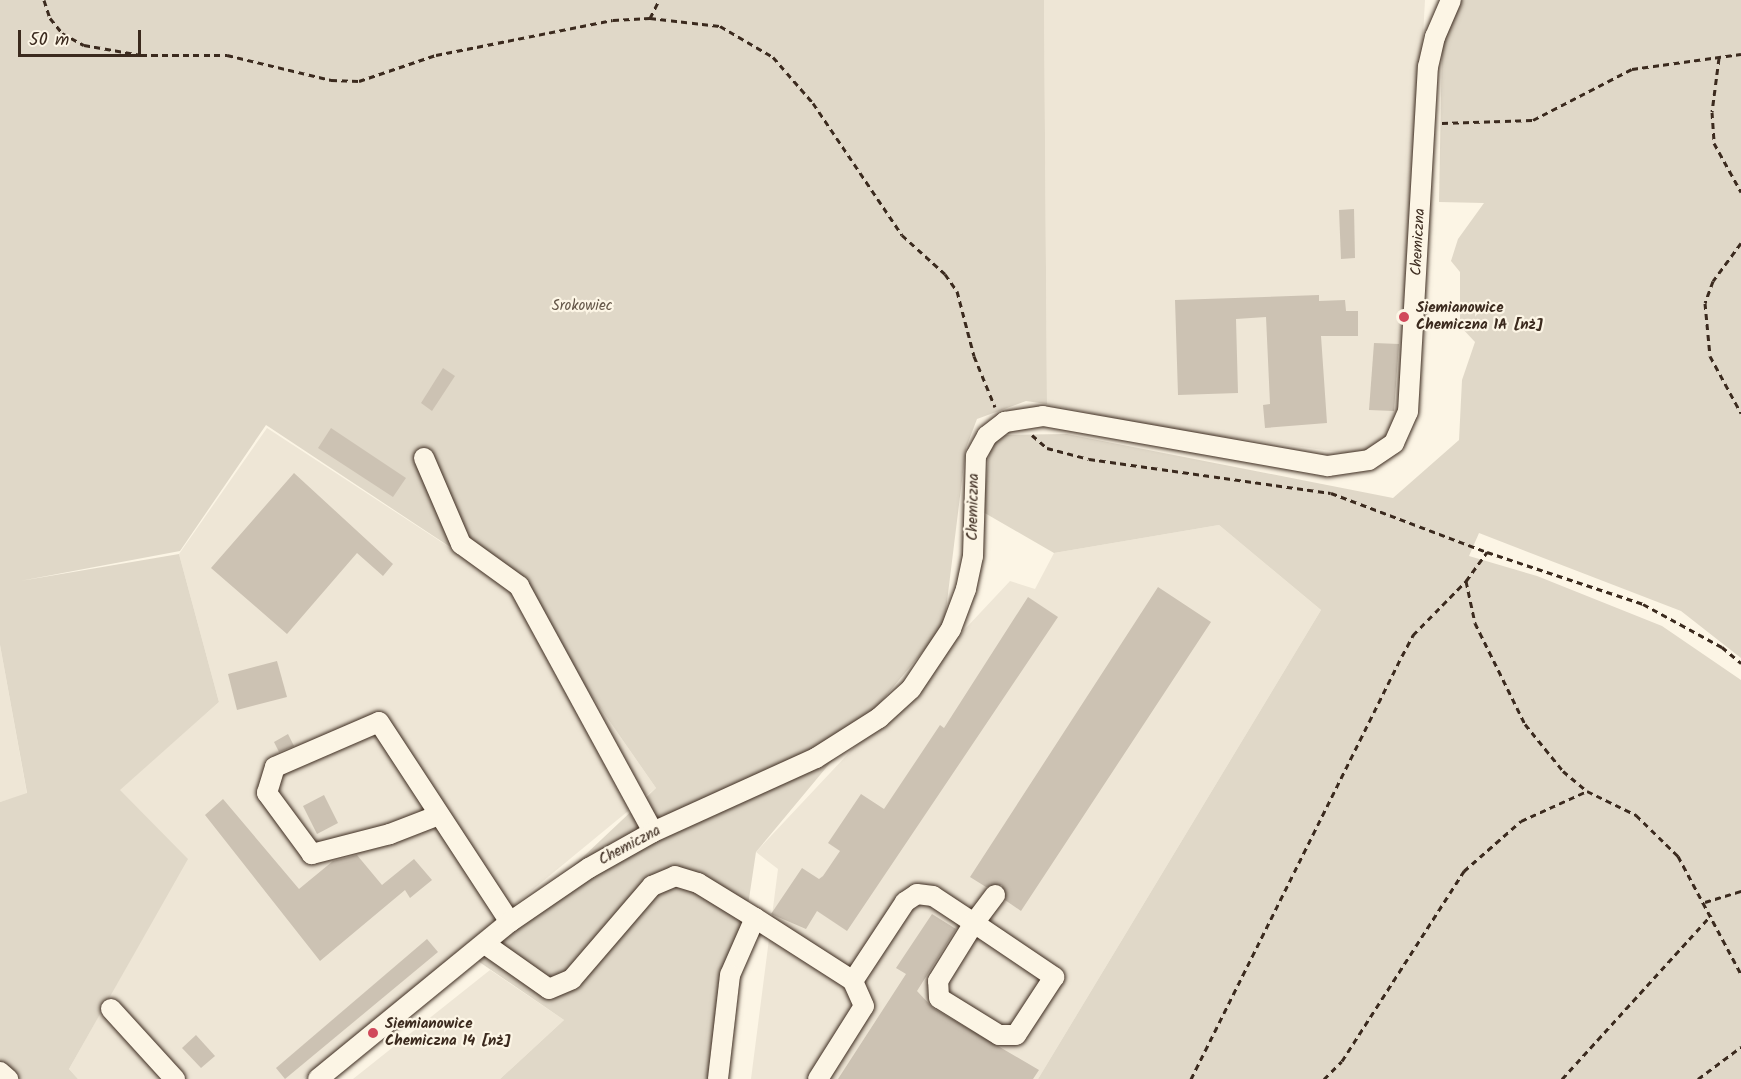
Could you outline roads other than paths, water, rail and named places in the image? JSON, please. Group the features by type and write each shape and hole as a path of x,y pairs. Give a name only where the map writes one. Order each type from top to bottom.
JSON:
{"street":[{"name":"Chemiczna","path":"318,1079 510,922 589,868 653,832 816,758 879,718 911,688 951,629 966,589 974,545 976,456 987,436 1005,422 1027,416 1308,464 1343,466 1381,453 1394,442 1408,412 1425,123 1435,37 1451,0"},
{"path":"424,458 462,544 519,586 653,832"},
{"path":"439,815 390,834 312,854 267,793 275,767 379,722 510,922"},
{"path":"485,944 549,989 572,979 652,886 675,876 698,883 853,981 864,1006 818,1079"},
{"path":"853,981 904,902 917,894 933,896 974,923 1053,977 1016,1035 999,1035 939,998 938,981 974,923 995,895"},
{"path":"717,1079 730,975 755,918"},
{"path":"111,1010 175,1079"},
{"path":"0,1072 8,1079"}],"place":[{"name":"Siemianowice Chemiczna 1A [nż]","path":"1404,317"},
{"name":"Siemianowice Chemiczna 14 [nż]","path":"373,1033"}],"park label":[{"name":"Srokowiec","path":"582,307"}]}
